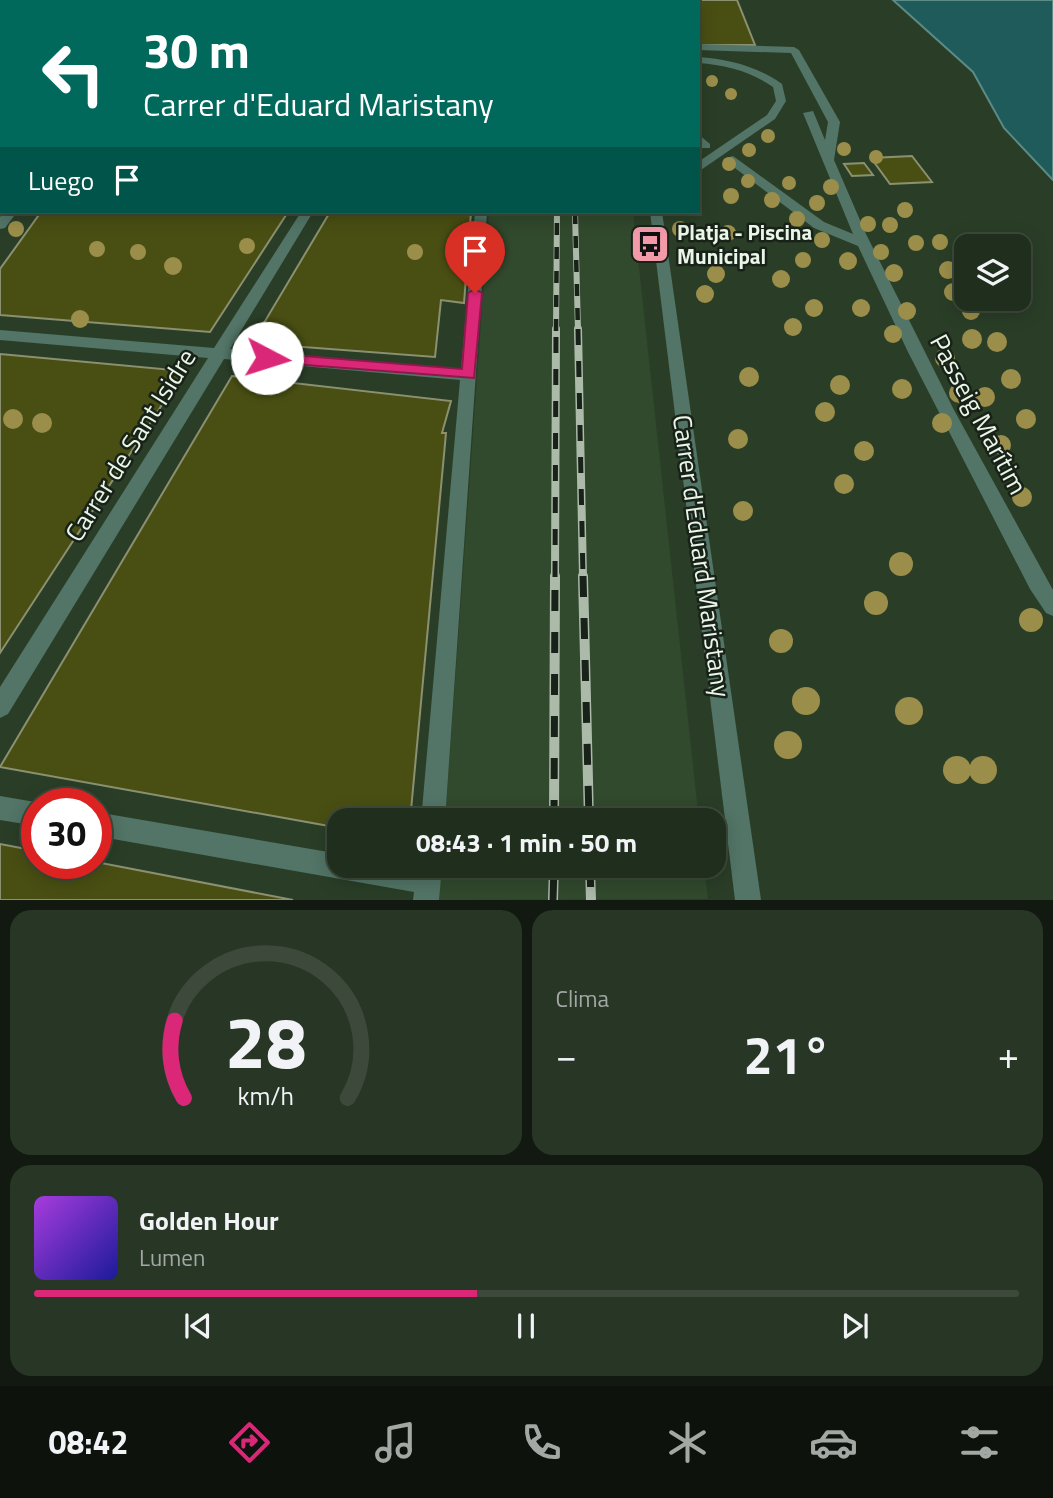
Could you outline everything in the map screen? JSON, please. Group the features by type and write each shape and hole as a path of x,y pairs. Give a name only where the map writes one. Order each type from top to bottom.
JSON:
{"street":[{"path":"700,47 794,50 834,122 828,163"},
{"path":"700,60 739,65 761,73 778,86 781,101 771,117 700,167"},
{"name":"Passeig Marítim","path":"809,113 862,243 1031,571 1053,607"},
{"path":"729,159 819,225 862,243"},
{"name":"Carrer de Sant Isidre","path":"0,707 306,214"},
{"path":"434,808 481,214"},
{"name":"Carrer d'Eduard Maristany","path":"656,214 748,900"},
{"path":"0,335 469,375"},
{"path":"0,808 21,811"},
{"path":"112,827 428,882"}],"shaded area":[{"path":"489,214 633,214 698,808 446,808"},
{"path":"440,878 705,878 708,899 439,900"}],"water":[{"path":"893,0 1053,0 1053,180 1004,128 973,72"}],"building":[{"path":"700,0 737,0 755,45 700,45"},
{"path":"912,156 932,182 890,184 871,158"},
{"path":"864,163 873,175 852,176 844,164"},
{"path":"40,214 287,214 210,332 0,315 0,269"},
{"path":"329,214 471,214 464,303 441,300 435,357 252,343"},
{"path":"0,354 184,371 0,653"},
{"path":"232,376 451,401 442,433 446,433 411,808 327,808 327,826 0,767"},
{"path":"0,844 21,848 21,879 112,879 112,865 293,900 0,900"}],"railway":[{"path":"556,331 557,214"},
{"path":"575,214 578,331"},
{"path":"555,577 556,329"},
{"path":"578,329 583,577"},
{"path":"554,808 555,576"},
{"path":"583,576 589,808"},
{"path":"553,900 554,878"},
{"path":"590,878 591,900"}],"place":[{"name":"Platja - Piscina Municipal","path":"650,244"}],"route":[{"path":"267,358 469,375 475,293"}]}
